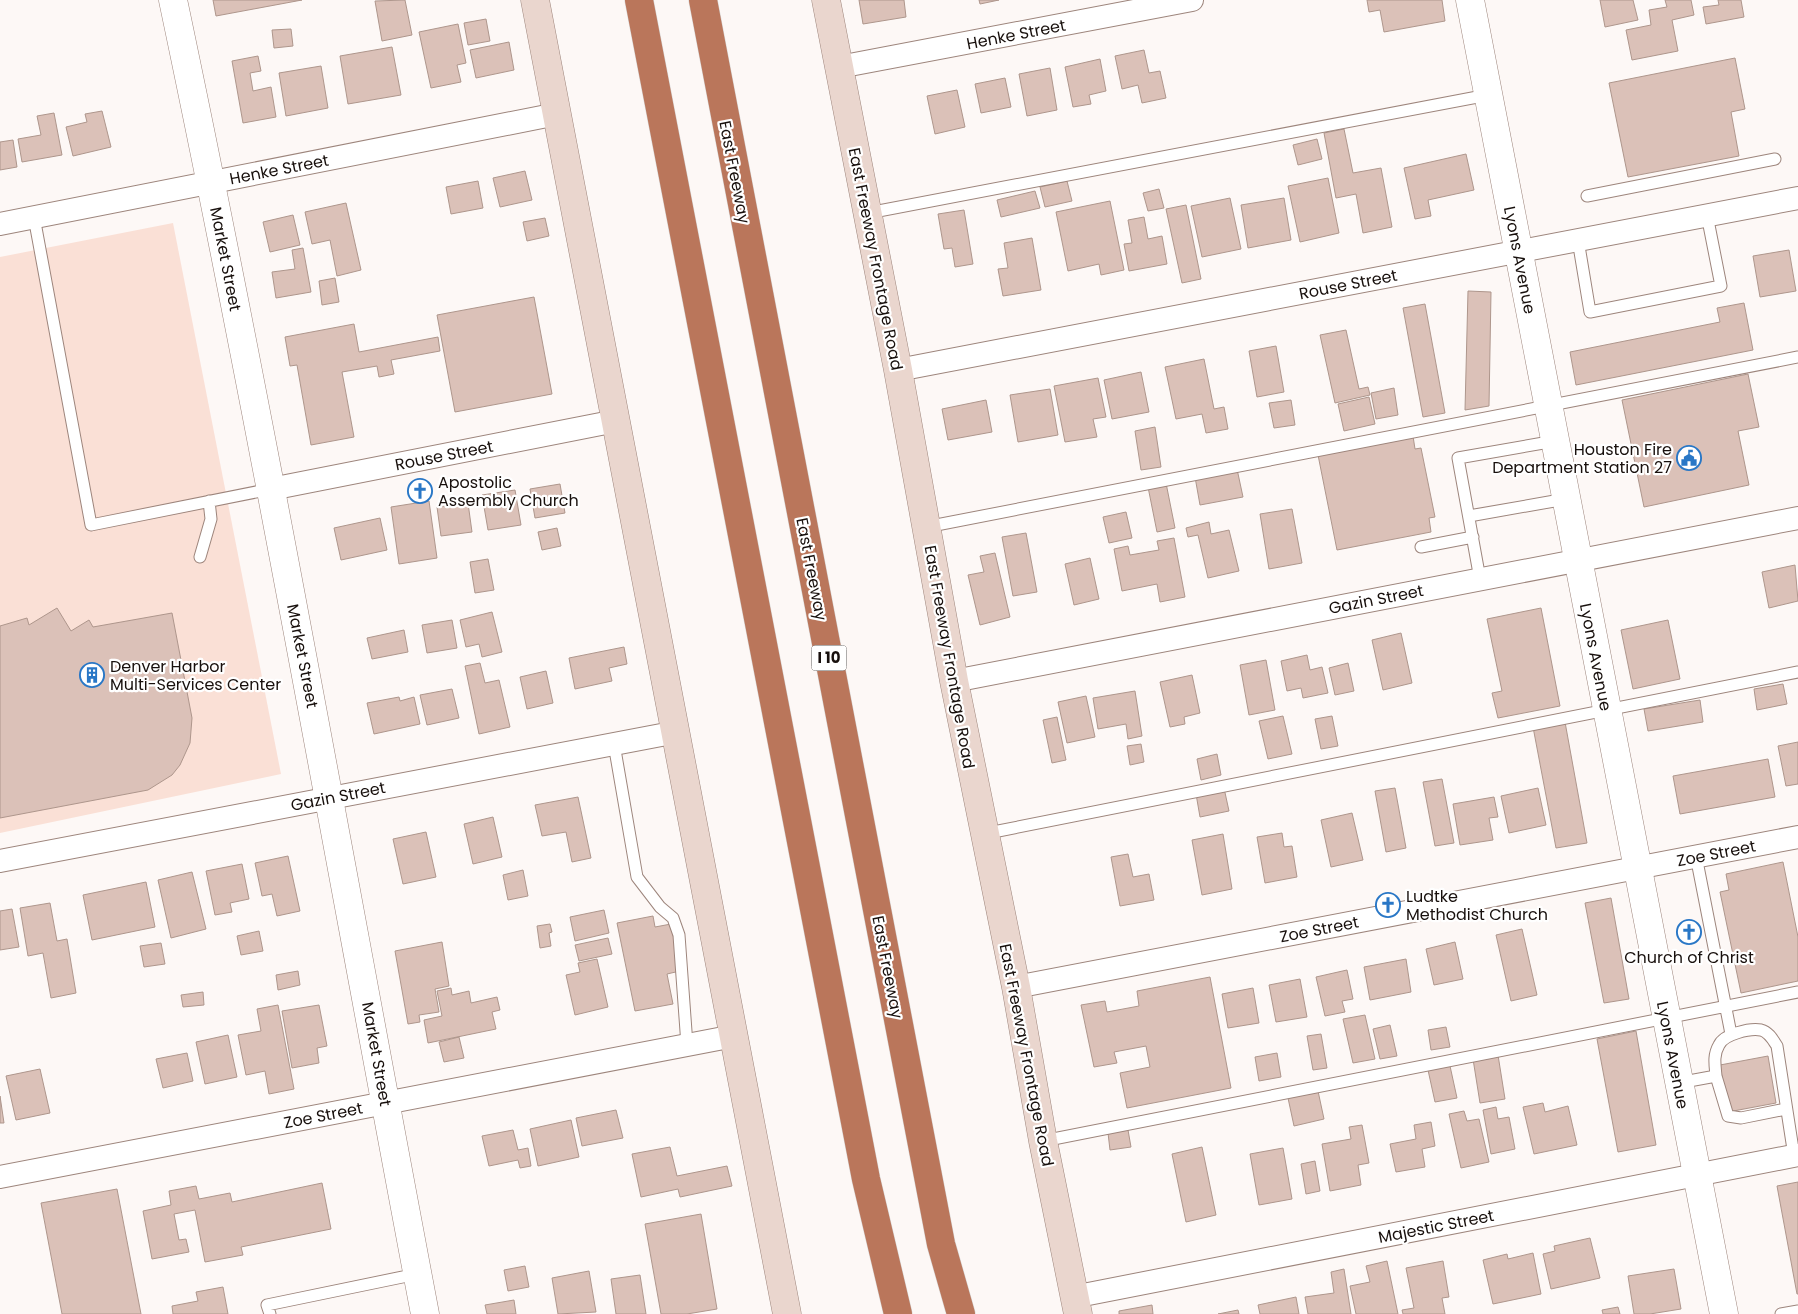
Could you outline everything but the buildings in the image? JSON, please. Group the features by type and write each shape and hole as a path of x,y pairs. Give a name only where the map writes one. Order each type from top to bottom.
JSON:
{"highway":[{"path":"639,0 866,1178 898,1314"},
{"name":"East Freeway","path":"703,0 938,1224 961,1314"}],"main road":[{"path":"536,0 787,1314"},
{"name":"East Freeway Frontage Road","path":"826,0 898,370 983,834 1016,987 1043,1141 1076,1305"}],"street":[{"name":"Market Street","path":"173,0 212,183 271,489 425,1314"},
{"name":"Henke Street","path":"840,67 1192,0"},
{"name":"Lyons Avenue","path":"1470,0 1724,1314"},
{"name":"Henke Street","path":"0,224 557,114"},
{"name":"Rouse Street","path":"898,370 1798,198"},
{"name":"Rouse Street","path":"271,489 616,421"},
{"name":"Gazin Street","path":"954,681 1798,518"},
{"name":"Gazin Street","path":"0,861 676,732"},
{"name":"Zoe Street","path":"1016,987 1798,837"},
{"name":"Zoe Street","path":"0,1176 734,1036"},
{"name":"Majestic Street","path":"1076,1305 1696,1175 1796,1156"}],"lane":[{"path":"868,213 1488,95"},
{"path":"1587,196 1774,160"},
{"path":"1578,240 1590,312 1721,286 1707,215"},
{"path":"34,218 91,525 271,489"},
{"path":"926,527 1798,357"},
{"path":"1480,579 1458,458 1555,441"},
{"path":"1469,516 1566,499"},
{"path":"200,557 212,519 209,501"},
{"path":"1421,546 1472,537"},
{"path":"983,834 1798,672"},
{"path":"614,744 637,877 660,907 673,918 679,935 686,1045"},
{"path":"1696,856 1731,1034"},
{"path":"1043,1141 1798,992"},
{"path":"1786,1109 1741,1118 1728,1116 1716,1076 1715,1055 1719,1043 1731,1034 1760,1030 1770,1035 1777,1046 1786,1109 1796,1156"},
{"path":"1678,1083 1716,1076"},
{"path":"270,1314 267,1305 417,1274"},
{"path":"1781,1314 1798,1311"}],"shaded area":[{"path":"173,223 281,774 0,833 0,257"}],"place":[{"name":"Houston Fire Department Station 27","path":"1689,458"},
{"name":"Apostolic Assembly Church","path":"420,491"},
{"name":"Denver Harbor Multi-Services Center","path":"92,675"},
{"name":"Ludtke Methodist Church","path":"1388,905"},
{"name":"Church of Christ","path":"1689,932"}]}
